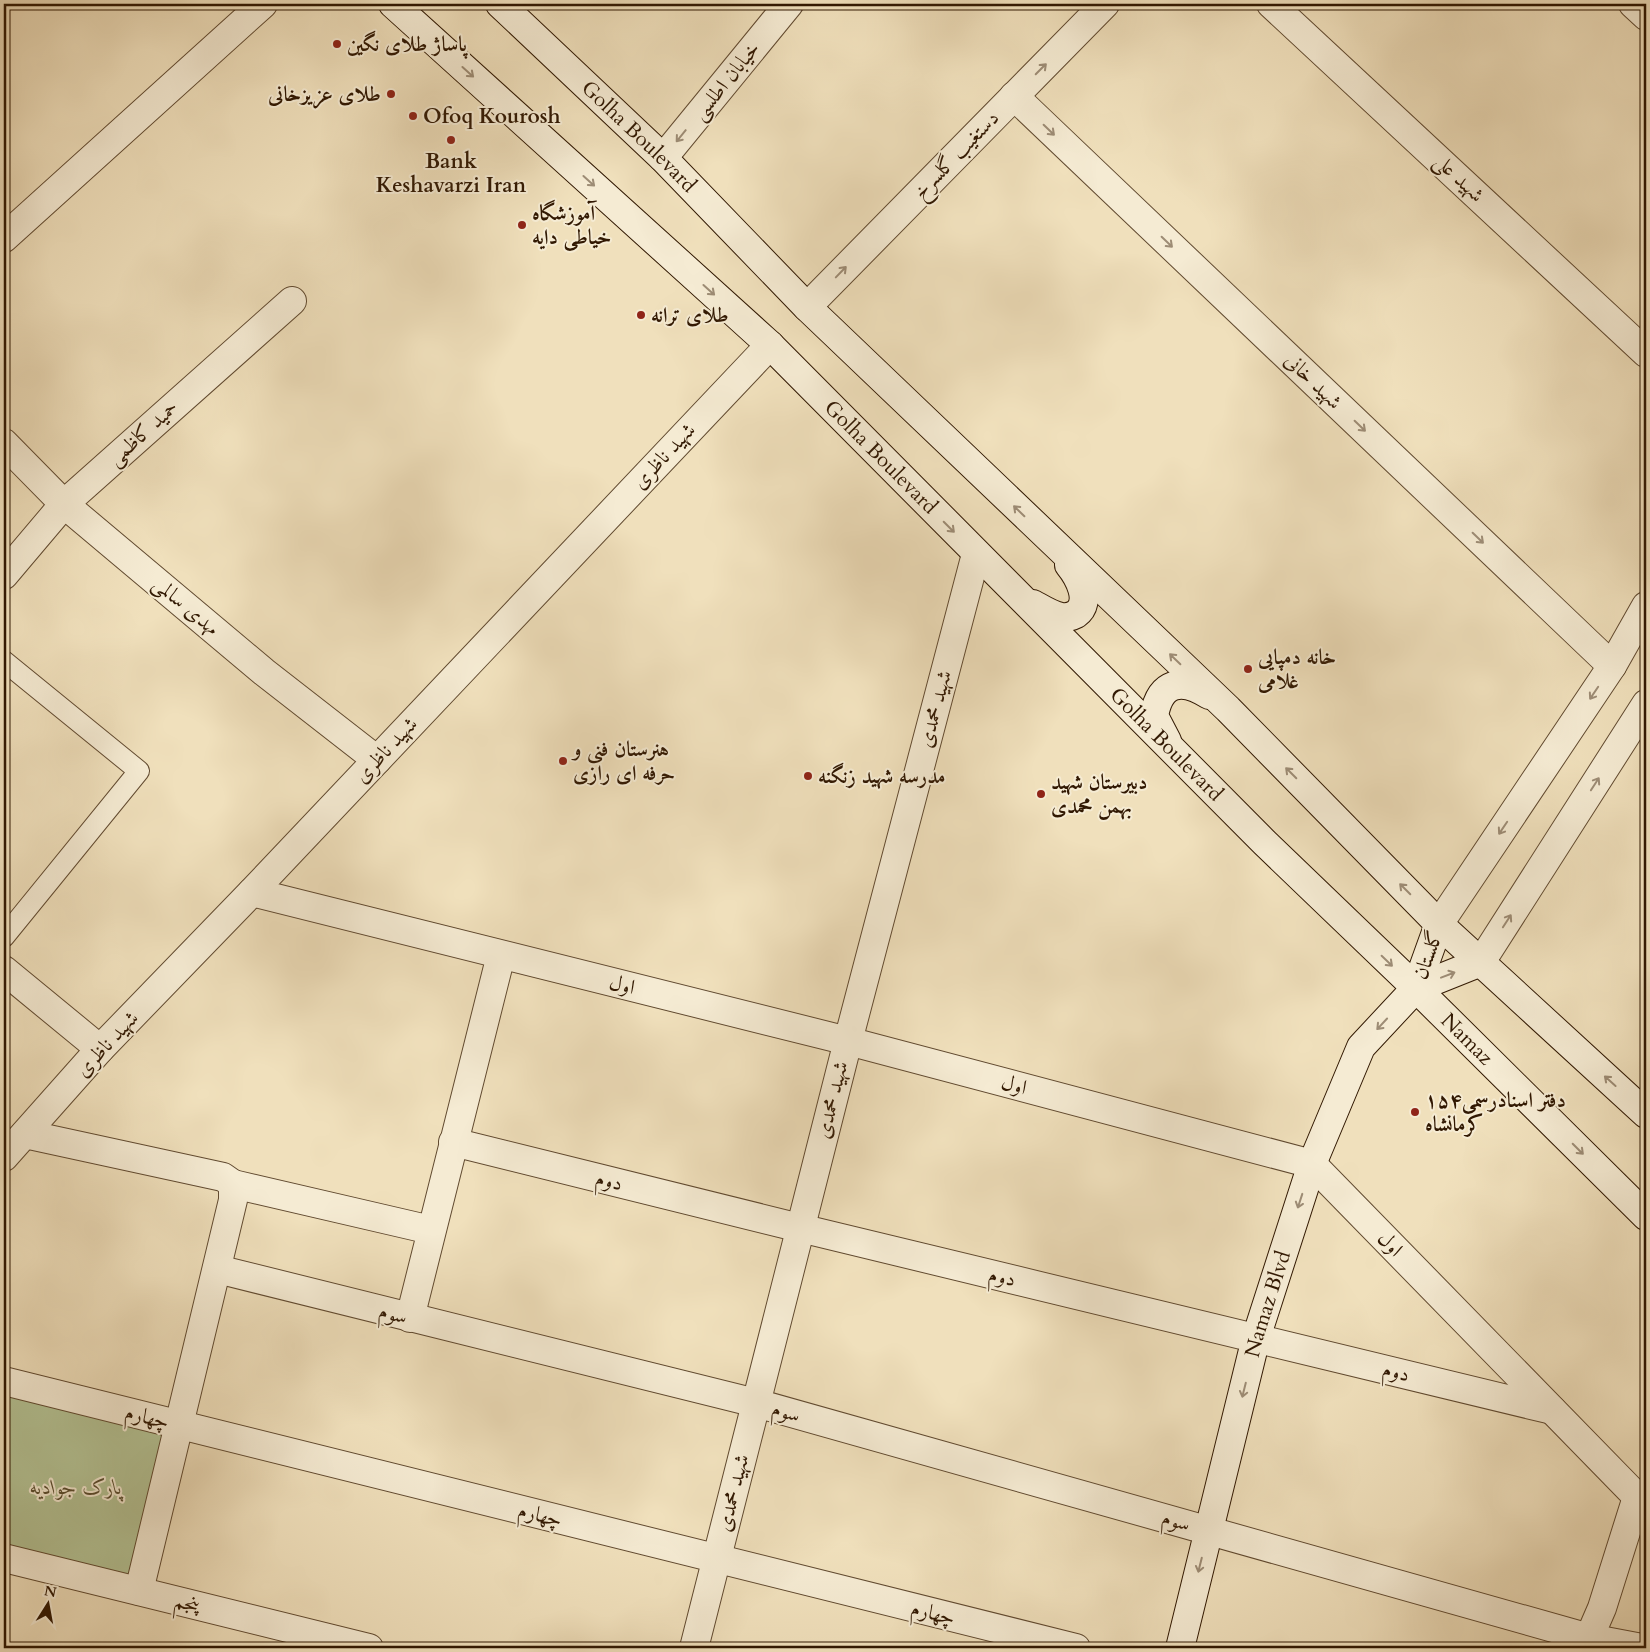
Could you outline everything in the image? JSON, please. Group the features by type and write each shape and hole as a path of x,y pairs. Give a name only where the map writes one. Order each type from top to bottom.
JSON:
{"street":[{"path":"4,238 263,4"},
{"name":"Golha Boulevard","path":"393,4 770,345 1270,849 1352,927"},
{"name":"Golha Boulevard","path":"500,4 663,158 807,307 1228,709 1439,924"},
{"name":"خیابان اطلسی","path":"663,158 789,4"},
{"name":"شهید علی","path":"1271,4 1646,353"},
{"path":"1633,4 1646,16"},
{"name":"دستغیب گلسرخ","path":"807,307 1014,96 1093,7"},
{"name":"شهید خانی","path":"1014,96 1612,666"},
{"name":"حمید کاظمی","path":"4,574 64,504 292,301"},
{"name":"شهید ناظری","path":"4,1157 100,1049 252,892 770,345"},
{"name":"مهدی سالمی","path":"4,443 64,504 264,672 376,760"},
{"path":"1011,589 1036,606 1063,618 1071,616 1080,610 1083,604 1083,592 1079,581 1074,571 1048,539"},
{"name":"شهید محمدی","path":"694,1648 848,1041 976,554"},
{"name":"گلستان","path":"1416,988 1439,924 1612,666 1646,606"},
{"path":"1180,758 1159,729 1154,716 1159,697 1166,690 1174,686 1187,684 1198,688 1228,709"},
{"path":"1481,962 1646,704"},
{"name":"اول","path":"252,892 848,1041 1312,1164 1642,1502"},
{"path":"1439,924 1646,1114"},
{"name":"Namaz","path":"1352,927 1646,1216"},
{"path":"410,1318 501,955"},
{"name":"گلستان","path":"1416,988 1481,962"},
{"path":"4,970 100,1049"},
{"name":"Namaz Blvd","path":"1180,1648 1256,1338 1312,1164 1361,1047 1416,988"},
{"path":"26,1134 223,1177 233,1184 431,1230"},
{"name":"دوم","path":"453,1142 1552,1410"},
{"path":"139,1591 234,1200 233,1184"},
{"name":"سوم","path":"217,1269 756,1403 1209,1531 1587,1643 1642,1648"},
{"name":"چهارم","path":"4,1381 1076,1648"},
{"path":"1587,1643 1642,1502"},
{"name":"پنجم","path":"4,1558 369,1648"}],"lane":[{"path":"4,661 139,771 4,937"}],"green space":[{"name":"پارک جوادیه","path":"4,1394 165,1434 129,1575 4,1544"}],"place":[{"name":"پاساژ طلای نگین","path":"337,44"},
{"name":"طلای عزیزخانی","path":"391,94"},
{"name":"Ofoq Kourosh","path":"413,116"},
{"name":"Bank Keshavarzi Iran","path":"451,140"},
{"name":"آموزشگاه خیاطی دایه","path":"522,225"},
{"name":"طلای ترانه","path":"641,315"},
{"name":"خانه دمپایی غلامی","path":"1248,669"},
{"name":"هنرستان فنی و حرفه ای رازی","path":"563,761"},
{"name":"مدرسه شهید زنگنه","path":"808,776"},
{"name":"دبیرستان شهید بهمن محمدی","path":"1041,794"},
{"name":"دفتر اسنادرسمی۱۵۴ کرمانشاه","path":"1415,1112"}]}
